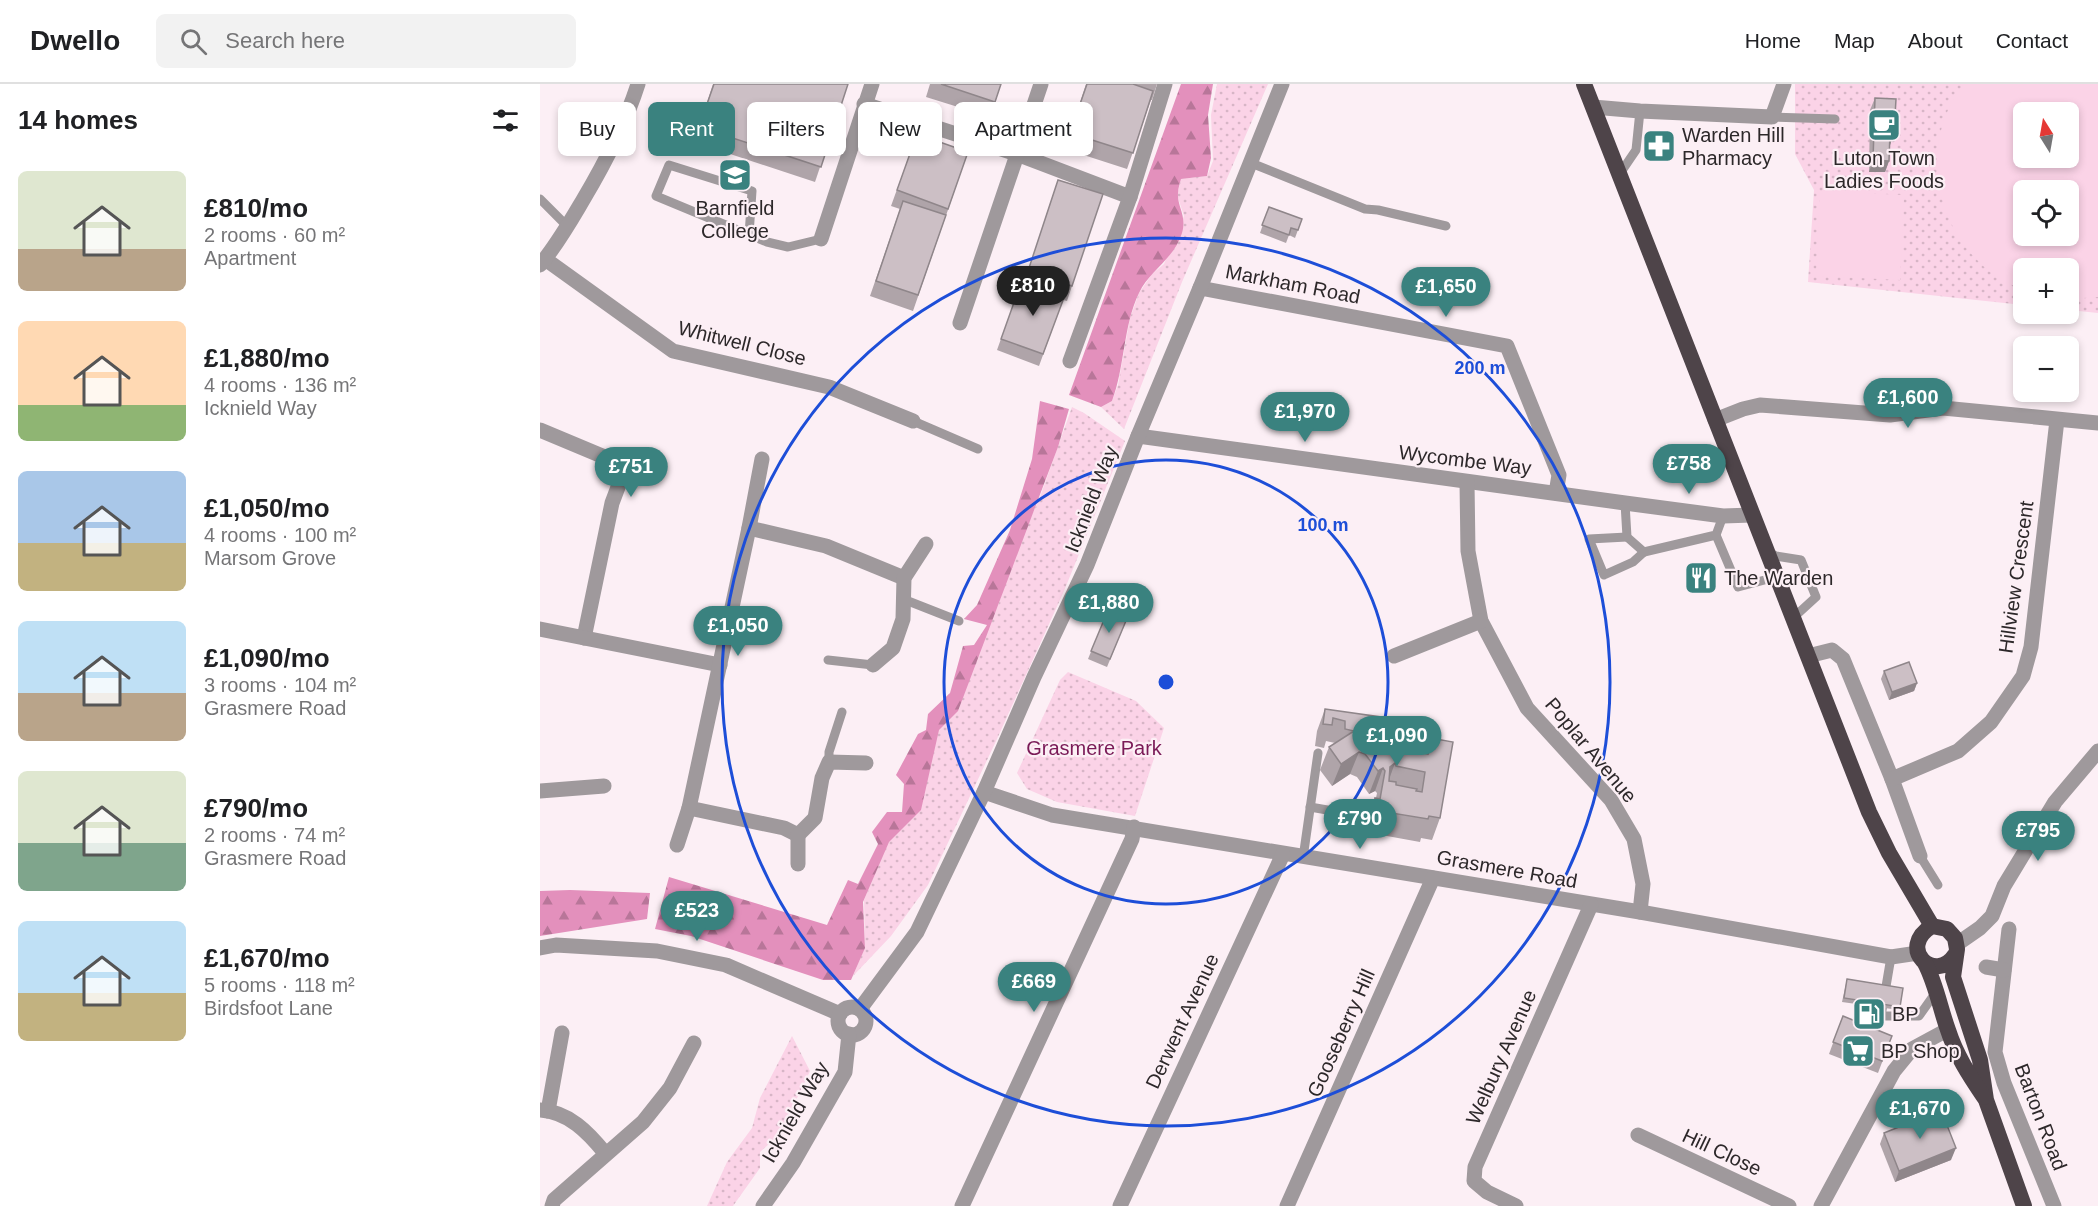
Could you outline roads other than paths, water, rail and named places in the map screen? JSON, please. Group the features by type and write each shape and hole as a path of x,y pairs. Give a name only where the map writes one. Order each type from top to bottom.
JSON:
{"highway":[{"path":"1584,84 1869,812 1889,853 1932,926 1947,929 1955,938 1956,949 1947,963 1942,966 1930,965 1921,958 1917,941 1932,926"},
{"name":"Barton Road","path":"1956,949 1953,977 1980,1060 1986,1100 2024,1206"},
{"name":"Barton Road","path":"1921,958 1936,991 1947,1030 1962,1066 1986,1100"}],"street":[{"path":"542,262 568,226 609,156 632,104 638,84"},
{"path":"865,102 872,84"},
{"path":"1035,102 1041,84"},
{"path":"1070,361 1130,197 1166,84"},
{"name":"Icknield Way","path":"860,1009 917,932 984,792 1034,677 1087,565 1282,84"},
{"path":"1593,107 1772,117 1784,84"},
{"path":"821,239 858,123"},
{"path":"960,323 1016,156"},
{"path":"1022,156 1130,197"},
{"name":"Whitwell Close","path":"542,262 673,351 829,387 913,421"},
{"name":"Markham Road","path":"1200,288 1507,346 1559,475 1556,493"},
{"path":"1715,420 1760,405 1890,415 1943,408 2098,423"},
{"name":"Hillview Crescent","path":"1892,779 1958,751 1991,722 2023,676 2031,647 2057,420"},
{"path":"540,430 626,466 612,503 584,638"},
{"name":"Wycombe Way","path":"1138,436 1723,516 1752,515"},
{"path":"677,845 689,808 750,528 762,459"},
{"name":"Poplar Avenue","path":"1467,482 1468,551 1481,621 1527,708 1611,800 1634,839 1643,884 1640,912"},
{"path":"750,528 826,546 904,578"},
{"path":"873,665 893,648 903,619 904,578 926,544"},
{"path":"1394,657 1481,621"},
{"path":"540,629 720,665"},
{"path":"1808,656 1832,650 1842,659 1892,779 1920,856"},
{"path":"1956,949 1992,916 2004,886 2055,802 2098,751"},
{"path":"798,864 798,835 814,818 822,778 829,762 866,763"},
{"path":"540,791 604,786"},
{"name":"Grasmere Road","path":"984,792 1052,815 1640,912 1891,957 1921,958"},
{"path":"689,808 784,828 798,835"},
{"path":"963,1206 1132,839 1134,827"},
{"name":"Derwent Avenue","path":"1120,1206 1282,854"},
{"name":"Gooseberry Hill","path":"1287,1206 1433,878"},
{"name":"Welbury Avenue","path":"1516,1206 1487,1192 1474,1181 1475,1167 1591,905"},
{"name":"Barton Road","path":"2009,929 1995,1041 1996,1060 2054,1206"},
{"path":"540,948 556,945 657,951 726,965 840,1014"},
{"path":"1986,967 2004,970"},
{"path":"846,1008 860,1009 865,1016 863,1028 857,1033 849,1034 839,1026 840,1014 846,1008"},
{"path":"1821,1206 1894,1071 1912,1049 1947,1030"},
{"path":"562,1033 544,1110 570,1119 587,1131 605,1154"},
{"name":"Icknield Way","path":"766,1205 845,1072 849,1034"},
{"path":"556,1204 605,1154 643,1122 670,1088 694,1043"},
{"name":"Hill Close","path":"1638,1135 1789,1206"}],"lane":[{"path":"1619,175 1636,150 1640,111"},
{"path":"1772,117 1835,119"},
{"path":"1251,163 1365,209 1446,226"},
{"path":"749,235 752,192 669,165 656,196 749,235 767,242 788,247 821,239"},
{"path":"540,199 568,226"},
{"path":"913,421 978,449"},
{"path":"1625,503 1627,537"},
{"path":"1723,516 1716,535 1738,587 1776,577"},
{"path":"1644,552 1627,537 1589,539 1604,575 1633,562 1644,552 1716,535"},
{"path":"1766,551 1776,556 1801,560 1816,597 1793,618"},
{"path":"903,599 959,621"},
{"path":"828,660 873,665"},
{"path":"829,762 829,752 842,712"},
{"path":"1303,858 1318,753"},
{"path":"1310,807 1362,816"},
{"path":"1920,856 1938,885"},
{"path":"1891,957 1881,1016 1919,1016 1936,991"}],"place":[{"name":"Luton Town Ladies Foods","path":"1884,125"},
{"name":"Warden Hill Pharmacy","path":"1659,146"},
{"name":"Barnfield College","path":"735,175"},
{"name":"The Warden","path":"1701,578"},
{"name":"BP","path":"1869,1014"},
{"name":"BP Shop","path":"1858,1051"}],"park label":[{"name":"Grasmere Park","path":"1094,748"}]}
